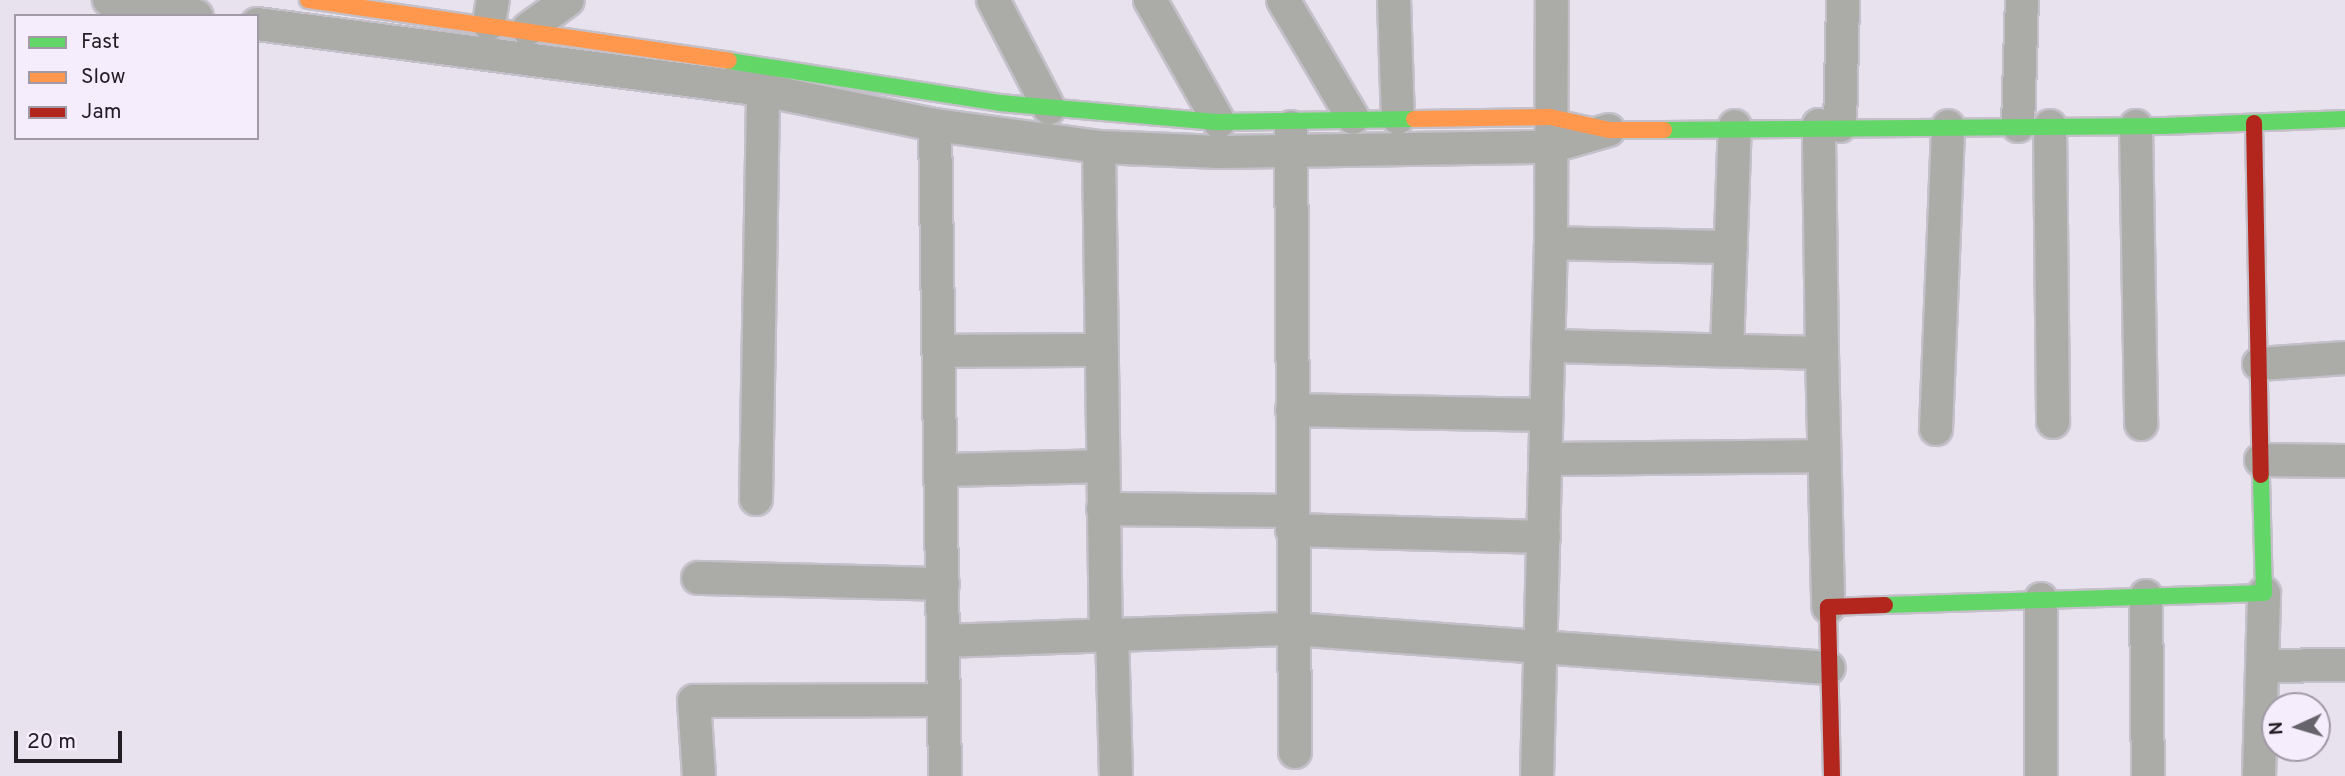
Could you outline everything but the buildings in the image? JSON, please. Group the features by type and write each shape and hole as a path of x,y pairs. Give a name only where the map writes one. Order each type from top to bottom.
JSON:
{"street":[{"path":"109,0 186,10"},
{"path":"308,0 491,12 528,29 1049,108 1219,122 1292,134 1550,132 1735,126 2136,126 2345,119"},
{"path":"528,29 568,0"},
{"path":"993,0 1049,108"},
{"path":"1150,0 1219,122"},
{"path":"1283,0 1353,118"},
{"path":"1394,0 1398,118"},
{"path":"1537,776 1551,243 1552,0"},
{"path":"1832,776 1822,353 1829,126 1843,0"},
{"path":"2018,126 2022,0"},
{"path":"259,24 763,90 935,125 1099,147 1220,152 1353,118 1398,118 1550,132"},
{"path":"755,499 763,90"},
{"path":"2254,123 2264,593 2259,776"},
{"path":"935,125 942,351 944,776"},
{"path":"1727,351 1735,126"},
{"path":"1936,429 1948,126"},
{"path":"2050,126 2053,422"},
{"path":"2136,126 2141,424"},
{"path":"1292,134 1295,752"},
{"path":"1099,147 1104,509 1116,776"},
{"path":"1551,243 1731,247"},
{"path":"1548,346 1822,353"},
{"path":"942,351 1101,350"},
{"path":"2259,364 2345,358"},
{"path":"1293,410 1546,415"},
{"path":"1545,459 1823,456"},
{"path":"2261,460 2345,461"},
{"path":"942,470 1103,466"},
{"path":"1104,509 1544,537"},
{"path":"698,578 943,584"},
{"path":"1828,607 2041,598 2264,593"},
{"path":"2146,596 2148,776"},
{"path":"2041,598 2041,776"},
{"path":"944,641 1109,632 1293,629 1541,644 1829,668"},
{"path":"2262,666 2345,665"},
{"path":"699,776 695,701 944,700"}],"traffic: fast":[{"path":"729,61 1000,103 1219,122 1414,119"},
{"path":"1664,130 2164,126 2345,119"},
{"path":"1885,605 2264,593 2261,475"}],"traffic: slow":[{"path":"308,0 729,61"},
{"path":"1414,119 1550,117 1609,130 1664,130"}],"traffic: jam":[{"path":"2254,123 2261,475"},
{"path":"1832,776 1828,607 1885,605"}]}
